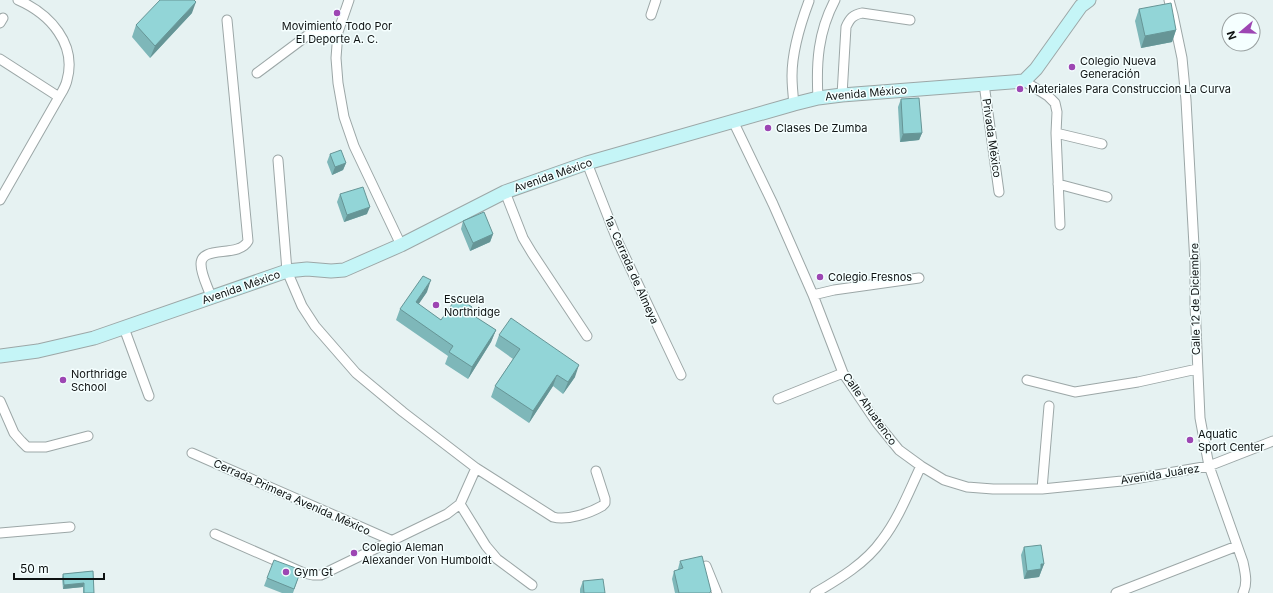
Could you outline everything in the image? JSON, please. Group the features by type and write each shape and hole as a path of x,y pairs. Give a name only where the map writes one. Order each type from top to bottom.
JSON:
{"main road":[{"path":"1024,81 1036,70 1082,2"},
{"name":"Avenida México","path":"0,356 38,351 94,338 287,271 307,269 331,271 344,270 400,245 505,192 586,163 794,104 818,98 842,95 1024,81"}],"street":[{"path":"0,200 59,97 67,81 69,64 66,48 59,32 49,20 18,0"},
{"path":"349,0 338,32 336,58 338,83 344,117 354,146 400,245"},
{"path":"651,15 656,0"},
{"path":"818,98 818,58 822,35 829,11 835,0"},
{"name":"Calle 12 de Diciembre","path":"1168,0 1173,15 1182,58 1186,100 1195,264 1197,369 1200,418 1209,466 1243,562 1246,576 1245,589 1243,593"},
{"path":"794,104 792,76 793,59 802,19 809,1"},
{"path":"842,95 846,27 854,14 862,13 910,20"},
{"path":"212,297 202,270 201,262 204,257 210,253 238,249 243,247 248,241 227,20"},
{"path":"257,73 308,35 322,31 338,32"},
{"path":"0,58 59,97"},
{"path":"1024,81 1048,96 1055,103 1057,112 1056,133 1060,225"},
{"name":"Privada México","path":"984,84 999,192"},
{"name":"Calle Ahuatenco","path":"733,121 773,204 813,295 843,373 877,423 899,450 922,466"},
{"path":"1056,133 1102,144"},
{"path":"278,160 287,271 302,306 315,326 356,373 403,412 476,468 553,517 563,519 599,508 605,503 596,472"},
{"name":"1a. Cerrada de Almeya","path":"586,163 621,248 681,375"},
{"path":"1058,184 1107,197"},
{"path":"505,192 523,238 587,336"},
{"path":"813,295 834,290 919,278"},
{"path":"124,328 149,396"},
{"path":"1027,380 1075,392 1138,382 1197,369"},
{"path":"778,399 843,373"},
{"path":"0,401 14,433 27,447 46,447 88,436"},
{"path":"1042,489 1049,406"},
{"name":"Avenida Juárez","path":"922,466 944,480 967,487 993,489 1042,489 1122,481 1209,466 1273,441"},
{"name":"Cerrada Primera Avenida México","path":"192,453 393,541"},
{"path":"815,593 861,563 882,540 897,516 922,466"},
{"path":"215,534 304,573 312,575 321,574 447,514 460,504 476,468"},
{"path":"460,504 486,546 532,585"},
{"path":"0,533 70,527"},
{"path":"1116,593 1237,546"},
{"path":"706,566 717,593"}],"building":[{"path":"160,0 194,0 196,2 155,46 136,25"},
{"path":"1171,3 1176,30 1145,36 1139,9"},
{"path":"919,98 922,133 903,134 901,99"},
{"path":"341,150 346,163 335,167 330,154"},
{"path":"363,187 370,207 347,215 340,194"},
{"path":"484,212 493,234 473,243 463,221"},
{"path":"423,276 431,280 416,302 441,320 457,297 472,307 468,312 496,330 472,367 449,352 453,346 400,309"},
{"path":"511,318 579,365 568,382 557,375 533,411 495,386 520,349 499,335"},
{"path":"1041,545 1044,564 1041,564 1041,569 1027,571 1024,547"},
{"path":"702,556 711,591 710,593 679,593 674,571 683,568 680,561"},
{"path":"274,560 301,570 294,589 267,578"},
{"path":"93,571 94,593 84,593 84,583 64,585 63,574"},
{"path":"603,579 605,593 584,593 583,581"}],"place":[{"name":"Movimiento Todo Por El Deporte A. C.","path":"337,13"},
{"name":"Colegio Nueva Generación","path":"1072,67"},
{"name":"Materiales Para Construccion La Curva","path":"1020,89"},
{"name":"Clases De Zumba","path":"768,128"},
{"name":"Colegio Fresnos","path":"820,277"},
{"name":"Escuela Northridge","path":"436,305"},
{"name":"Northridge School","path":"63,380"},
{"name":"Aquatic Sport Center","path":"1190,440"},
{"name":"Colegio Aleman Alexander Von Humboldt","path":"354,553"},
{"name":"Gym Gt","path":"286,572"}]}
